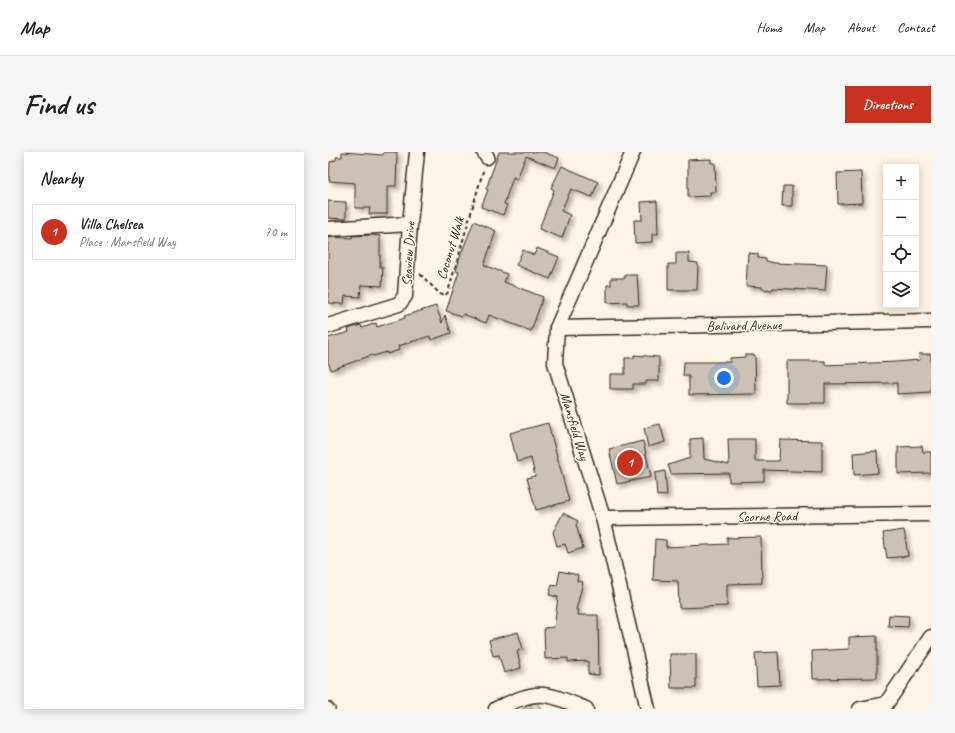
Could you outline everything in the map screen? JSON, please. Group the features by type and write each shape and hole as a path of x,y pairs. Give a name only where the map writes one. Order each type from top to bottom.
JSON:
{"street":[{"name":"Seaview Drive","path":"328,326 399,304 405,296 417,152"},
{"name":"Mansfield Way","path":"633,152 558,328 555,363 603,518 648,709"},
{"path":"328,229 410,224"},
{"name":"Balivard Avenue","path":"558,328 931,321"},
{"name":"Scorne Road","path":"603,518 931,514"},
{"path":"860,709 884,706 931,637"},
{"path":"496,709 523,697 536,694 553,695 586,709"}],"path":[{"name":"Coconut Walk","path":"409,262 440,294 445,296 448,292 486,155"}],"green space":[{"path":"537,702 541,709 522,709"}],"building":[{"path":"342,152 383,155 384,152 397,152 396,186 387,186 387,214 369,214 370,208 355,208 355,183 329,181 330,162 336,160 336,157 342,157"},
{"path":"499,152 543,152 559,158 555,168 526,156 517,179 513,177 504,204 507,205 503,215 481,207 488,190 486,189"},
{"path":"711,159 711,163 715,163 716,192 710,192 710,196 688,197 688,160"},
{"path":"562,166 598,182 592,197 571,189 561,211 570,215 562,238 539,229 554,190 551,188"},
{"path":"861,172 862,203 838,204 837,173"},
{"path":"783,186 792,186 792,206 782,206"},
{"path":"328,201 346,202 346,219 328,218"},
{"path":"657,201 658,234 652,234 652,242 635,243 634,220 642,220 641,202"},
{"path":"474,221 496,231 484,265 507,274 504,282 543,297 531,331 489,315 486,323 463,314 462,316 446,311 459,272 456,271 461,254"},
{"path":"352,236 380,236 380,267 383,267 382,286 361,285 360,297 345,296 344,304 328,303 328,237 352,238"},
{"path":"537,248 559,257 550,279 516,265 523,250 534,255"},
{"path":"676,253 689,253 689,262 698,263 697,290 668,290 668,264 676,264"},
{"path":"748,253 758,254 758,258 766,259 766,261 774,263 827,265 825,291 773,288 772,290 762,289 762,287 746,286"},
{"path":"625,275 637,275 639,305 627,305 627,302 607,303 607,285 611,285 611,278 625,278"},
{"path":"436,306 442,323 445,315 451,333 431,340 430,336 398,346 399,350 387,354 387,352 372,355 331,370 328,362 328,338 349,332 348,329 361,325 362,328 376,323 377,327 405,318 404,316"},
{"path":"919,354 931,354 931,392 897,394 897,383 825,384 825,403 787,403 787,361 825,361 825,365 896,362 920,360"},
{"path":"634,355 659,357 659,381 646,381 646,384 633,384 633,389 610,389 610,374 625,374 625,358 634,358"},
{"path":"745,355 755,355 756,394 689,395 689,376 683,376 684,362 730,362 730,358 745,357"},
{"path":"548,423 569,501 536,510 527,478 535,476 531,458 517,462 510,433"},
{"path":"660,424 665,442 648,447 644,428"},
{"path":"703,438 704,459 729,465 728,439 755,439 755,461 779,461 780,440 822,441 822,472 764,470 764,481 729,482 729,473 671,474 668,465 690,458 690,439"},
{"path":"643,441 651,477 617,484 609,449"},
{"path":"922,446 923,452 931,452 931,473 898,474 898,447"},
{"path":"877,451 878,473 854,475 853,453"},
{"path":"665,471 667,495 657,496 655,473"},
{"path":"563,513 578,521 576,525 583,548 568,553 565,544 557,546 553,532"},
{"path":"904,530 908,556 887,558 883,533"},
{"path":"761,537 762,583 727,584 727,606 679,608 678,581 653,580 655,539 666,540 666,547 727,544 727,538"},
{"path":"560,571 578,575 577,581 583,582 576,610 579,610 578,615 598,615 599,675 588,674 588,661 568,662 568,658 545,659 544,628 554,627 558,597 549,595 552,585 557,586"},
{"path":"889,615 909,616 908,627 888,626"},
{"path":"518,632 523,649 517,651 521,668 504,673 499,655 493,656 489,640"},
{"path":"877,636 877,678 813,679 812,651 849,649 849,637"},
{"path":"778,652 780,685 757,686 755,653"},
{"path":"670,654 696,654 696,688 671,688"}],"place":[{"name":"Villa Chelsea","path":"630,463"}]}
